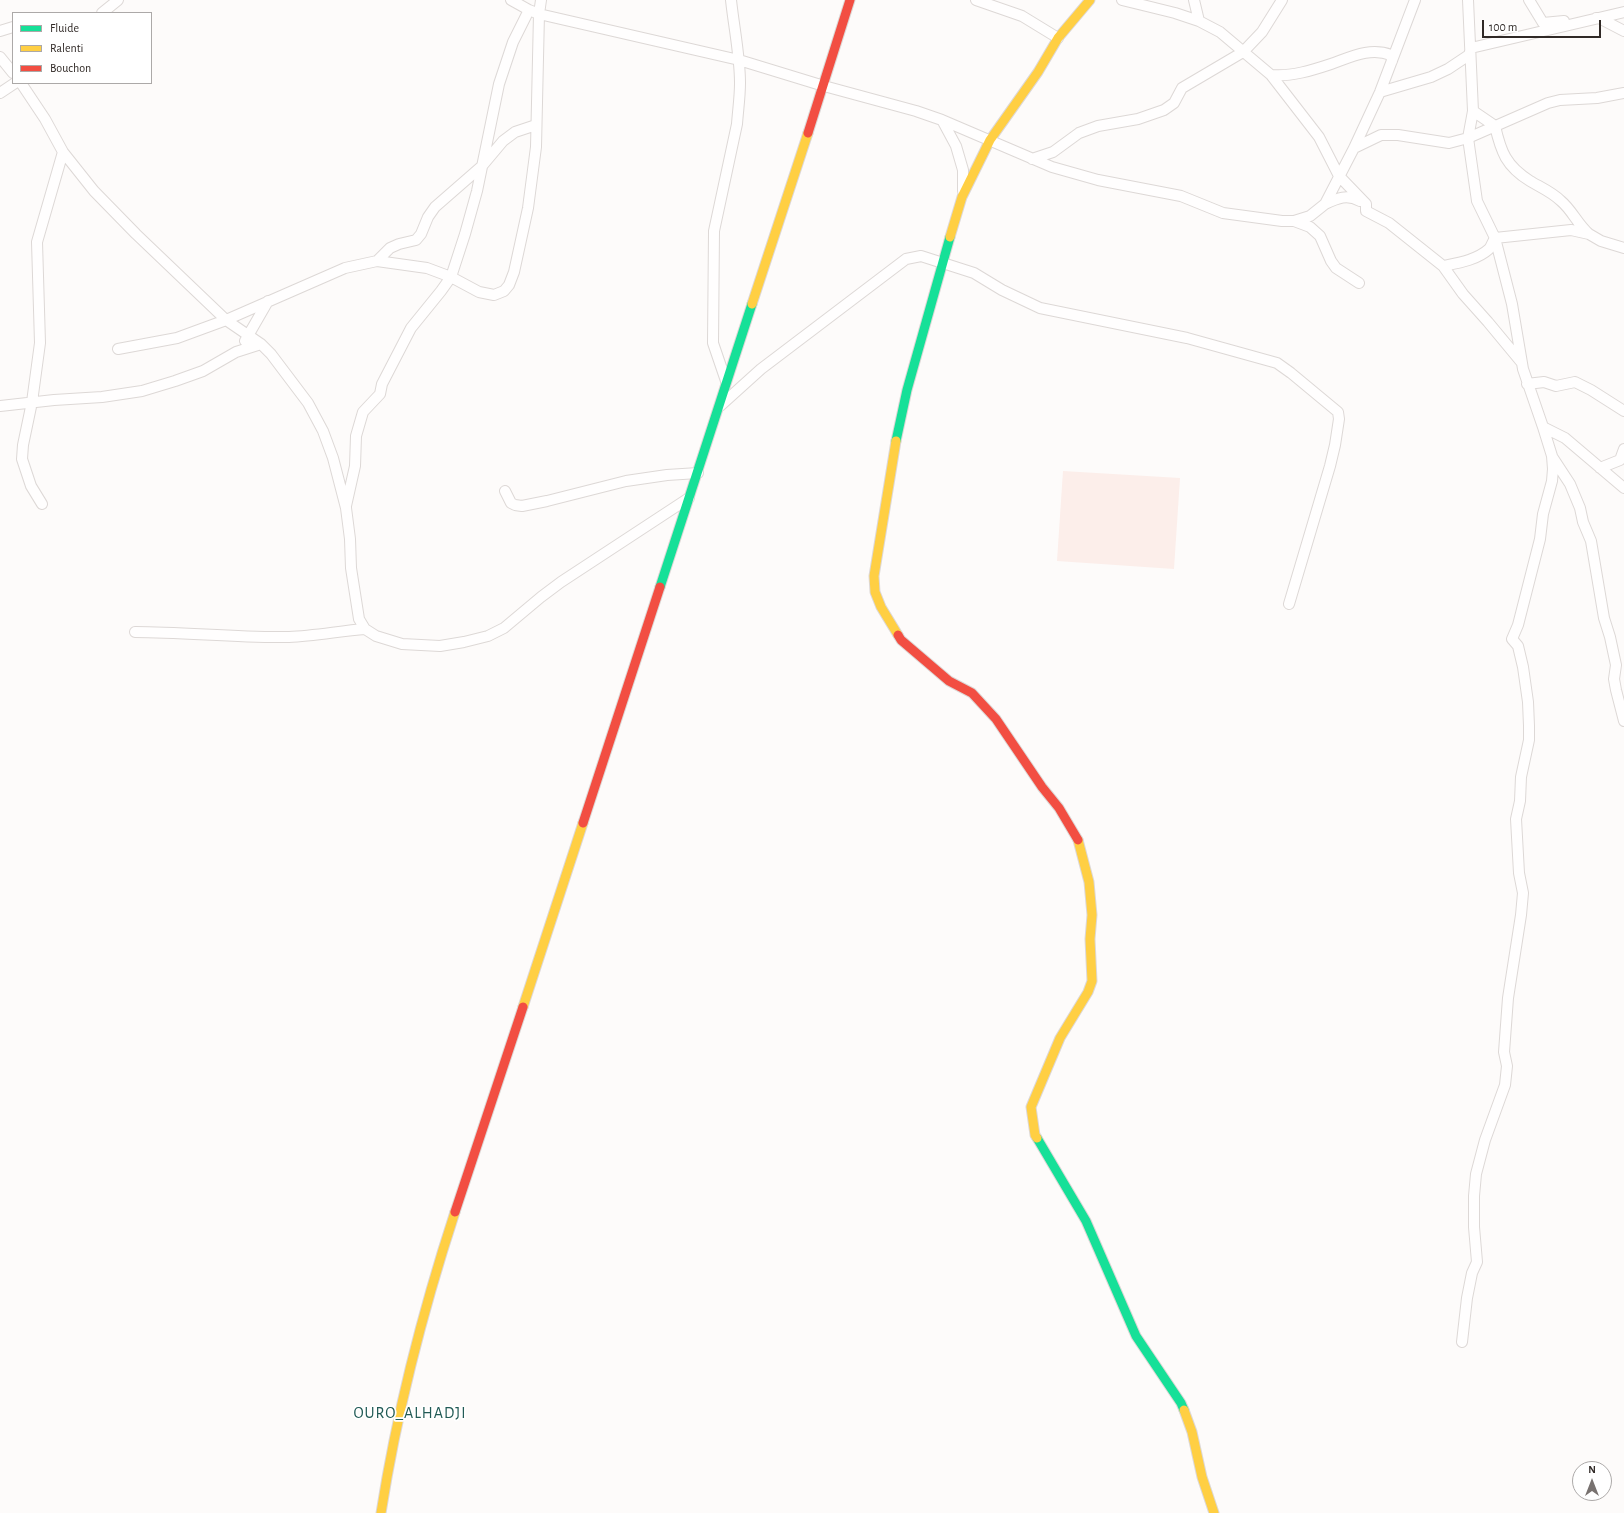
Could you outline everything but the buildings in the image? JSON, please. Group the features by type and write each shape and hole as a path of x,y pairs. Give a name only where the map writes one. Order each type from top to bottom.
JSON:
{"street":[{"path":"103,12 118,0"},
{"path":"511,0 539,14 739,60 824,86 916,111 942,120 1052,167 1098,180 1181,196 1223,213 1282,221 1294,221 1310,216 1325,204 1344,196 1353,197 1366,204"},
{"path":"118,349 177,338 226,320 345,268 377,261 427,268 451,277 479,292 494,295 501,293 509,286 514,272 528,208 536,147 539,14 541,0"},
{"path":"726,381 713,343 714,232 737,124 740,84 739,60 731,0"},
{"path":"381,1513 396,1425 417,1339 438,1266 698,473 726,381 824,86 850,0"},
{"path":"976,0 1001,4 1058,38"},
{"path":"1090,0 1058,38 1038,72 990,140 962,197 907,390 896,440 874,576 875,592 881,607 901,640 949,681 972,693 996,719 1042,787 1059,808 1076,837 1089,882 1092,915 1090,939 1092,981 1088,992 1060,1038 1032,1107 1035,1135 1086,1221 1136,1336 1181,1404 1192,1432 1202,1477 1214,1513"},
{"path":"1122,0 1175,13 1199,21 1220,32 1271,75 1319,137 1339,176 1366,204 1366,211 1389,223 1443,266 1463,294 1523,365"},
{"path":"1194,0 1199,21"},
{"path":"1032,159 1053,152 1079,133 1098,126 1138,119 1164,110 1174,103 1182,88 1243,52 1262,32 1282,0"},
{"path":"1325,204 1354,148 1380,92 1415,0"},
{"path":"1462,1342 1467,1298 1472,1273 1477,1262 1474,1227 1476,1174 1485,1140 1505,1085 1507,1066 1504,1052 1508,998 1523,893 1519,873 1516,819 1520,801 1521,777 1529,740 1528,702 1523,667 1518,646 1512,639 1518,625 1540,539 1543,514 1552,481 1553,469 1552,456 1523,369 1512,304 1496,238 1477,201 1468,138 1473,111 1468,0"},
{"path":"1529,0 1543,23 1599,18 1624,31"},
{"path":"346,508 355,466 356,436 363,412 380,394 382,384 411,328 451,277 465,234 482,166 499,84 513,42 529,10"},
{"path":"1471,48 1624,12"},
{"path":"0,31 12,27"},
{"path":"1380,92 1431,77 1448,69 1469,55 1471,48"},
{"path":"1271,75 1284,76 1332,64 1348,57 1368,52 1383,52 1391,55 1392,61"},
{"path":"0,57 12,72"},
{"path":"0,93 14,84"},
{"path":"22,84 45,119 63,152 94,191 136,234 226,320 261,344 280,365 308,403 323,431 333,458 346,508 350,539 352,575 359,619 365,629 376,636 402,644 421,646 440,646 488,636 509,624 561,582 689,498"},
{"path":"1354,148 1381,135 1398,135 1449,143 1468,138 1548,103 1560,100 1597,98 1624,93"},
{"path":"1473,111 1495,126 1500,149 1515,170 1562,201 1589,234"},
{"path":"942,120 956,146 963,170 962,197"},
{"path":"377,261 390,248 416,240 421,234 428,217 435,208 482,166 503,140 515,132 536,125"},
{"path":"42,504 31,486 22,458 23,445 32,402 40,343 37,242 63,152"},
{"path":"1294,221 1310,227 1320,236 1330,261 1336,268 1359,283"},
{"path":"1496,238 1571,230 1589,234 1601,241 1624,248"},
{"path":"1443,266 1463,262 1479,255 1489,249 1496,238"},
{"path":"718,408 761,369 906,259 921,256 974,273 1002,290 1040,308 1187,338 1277,363 1338,412 1339,419 1335,445 1304,557 1289,604"},
{"path":"236,352 249,336 268,302"},
{"path":"0,406 102,397 142,391 203,371 236,352 261,344"},
{"path":"1527,384 1544,382 1556,386 1575,382 1591,390 1624,411"},
{"path":"1543,427 1565,438 1624,488"},
{"path":"1600,468 1620,460 1624,449"},
{"path":"1552,456 1570,484 1591,541 1604,618 1616,665 1614,679 1616,690 1624,721"},
{"path":"505,492 511,503 522,506 548,501 626,481 667,475 698,473"},
{"path":"135,632 178,632 290,637 365,629"}],"shaded area":[{"path":"1063,471 1180,478 1174,569 1057,561"}],"traffic: fast":[{"path":"896,441 907,390 950,237"},
{"path":"660,587 752,304"},
{"path":"1037,1138 1086,1221 1136,1336 1181,1403 1184,1410"}],"traffic: slow":[{"path":"950,237 962,197 990,140 1038,72 1058,38 1090,0"},
{"path":"752,304 808,133"},
{"path":"896,441 874,576 875,592 881,607 898,635"},
{"path":"523,1007 583,823"},
{"path":"1037,1138 1035,1135 1031,1107 1060,1038 1088,992 1092,981 1090,939 1092,915 1089,882 1078,840"},
{"path":"381,1513 387,1475 412,1361 432,1286 455,1212"},
{"path":"1184,1410 1192,1432 1202,1477 1214,1513"}],"traffic: jam":[{"path":"808,133 850,0"},
{"path":"583,823 660,587"},
{"path":"898,635 901,640 949,681 972,693 996,719 1042,787 1059,808 1078,840"},
{"path":"455,1212 523,1007"}],"district":[{"name":"OURO_ALHADJI","path":"410,1413"}]}
